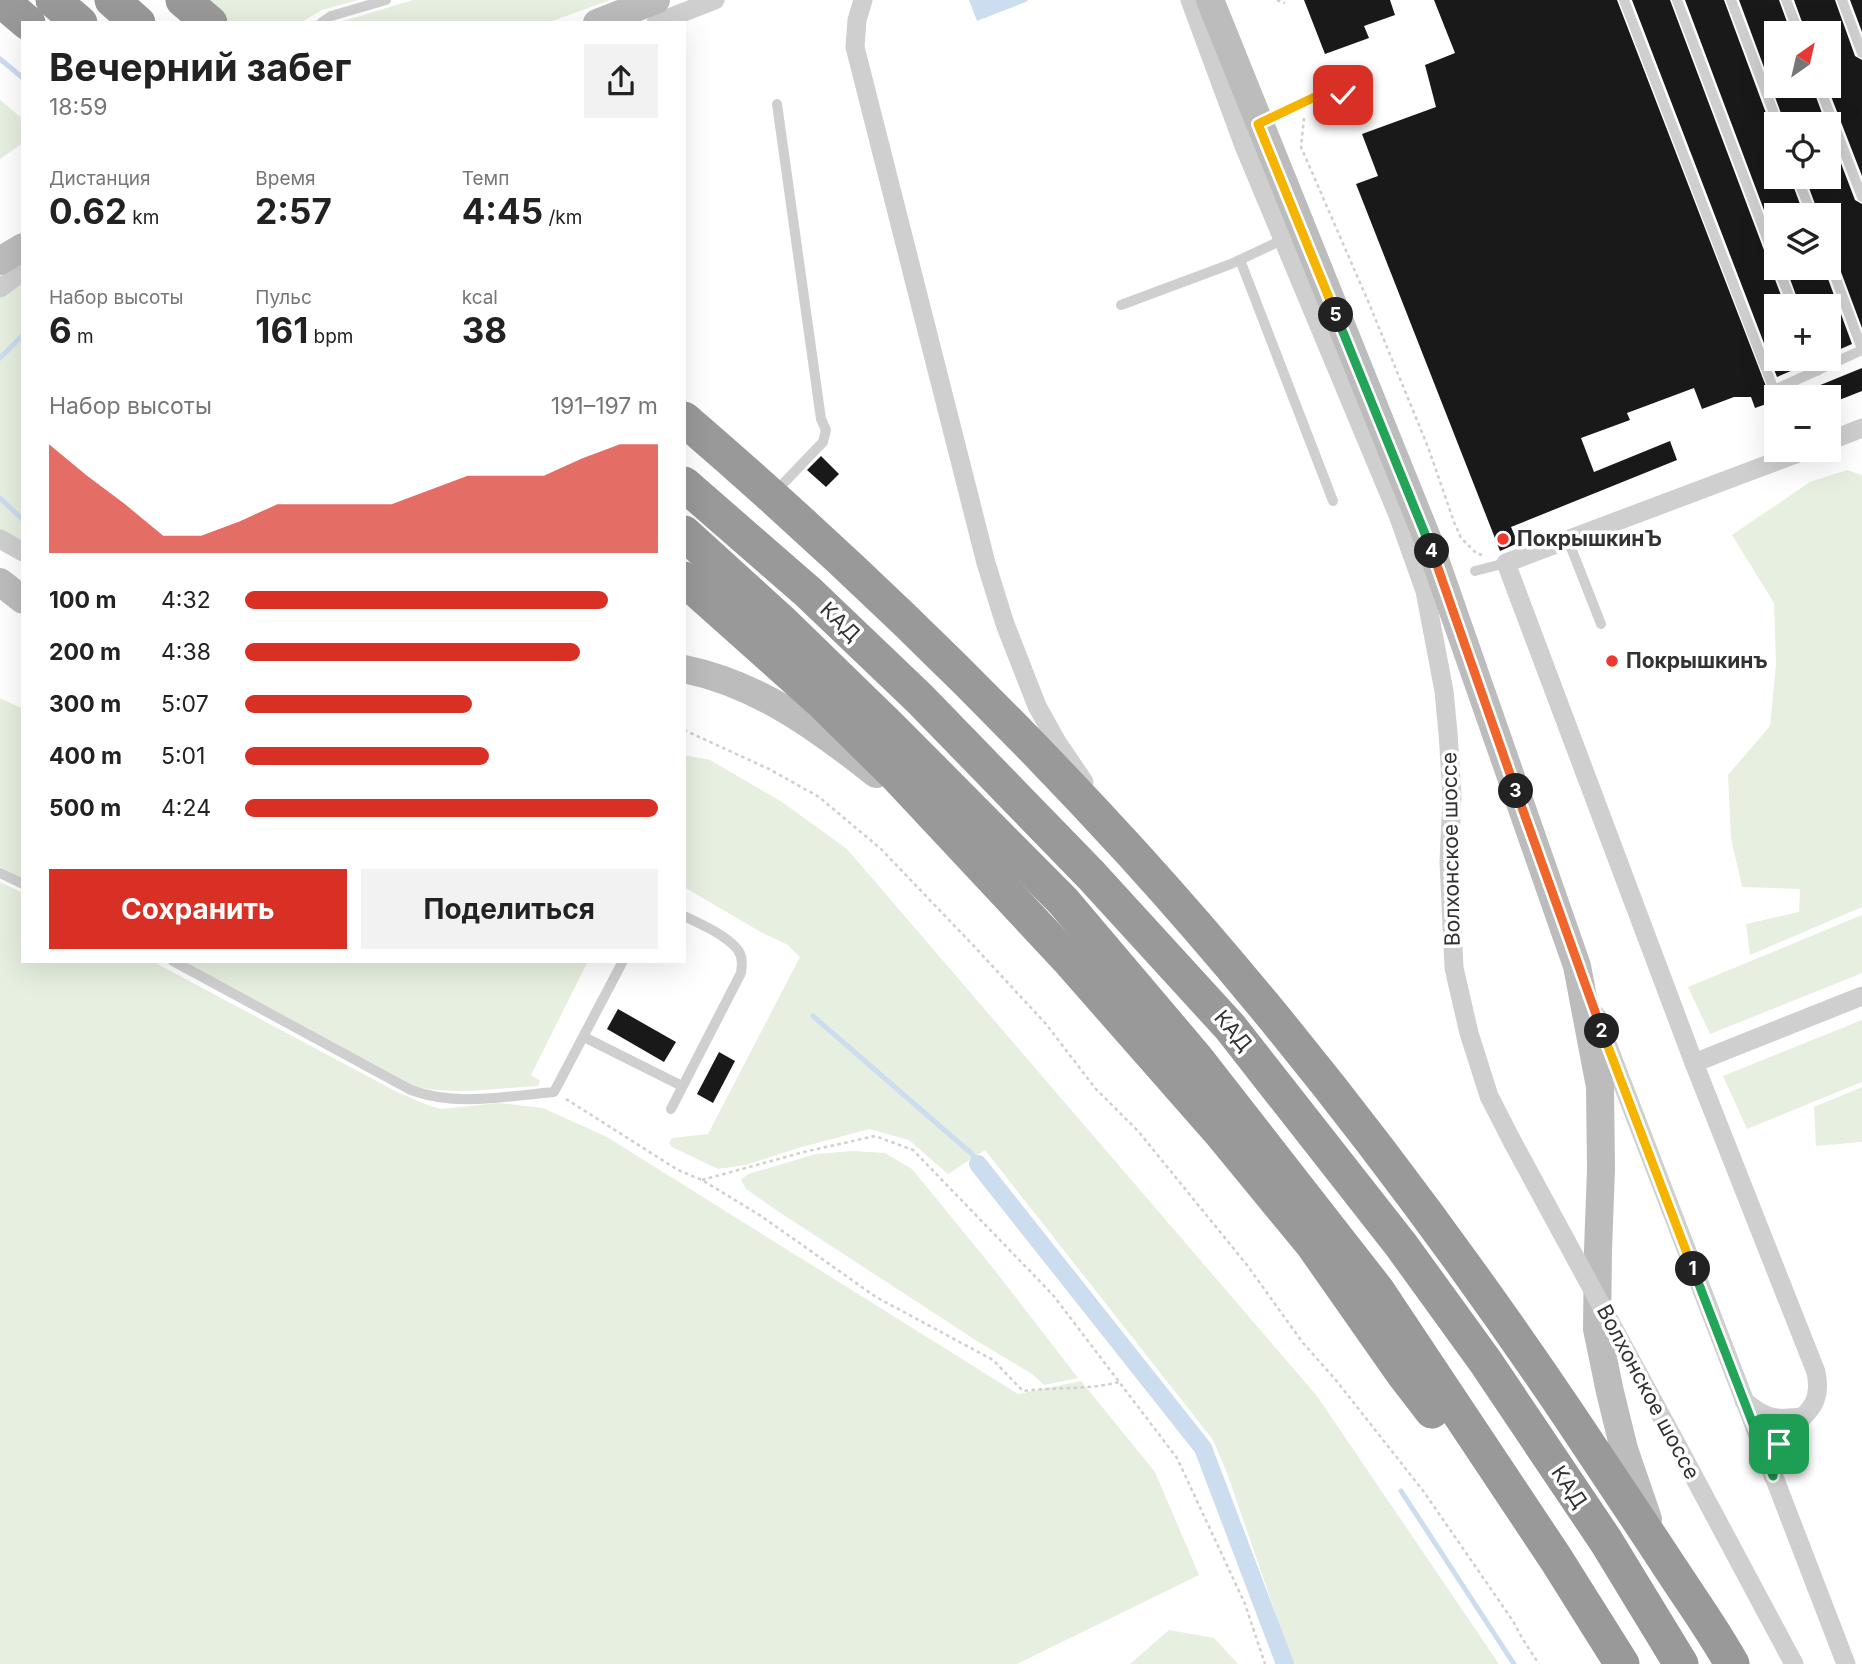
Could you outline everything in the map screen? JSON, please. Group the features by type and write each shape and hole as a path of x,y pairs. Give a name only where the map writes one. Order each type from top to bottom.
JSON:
{"highway":[{"path":"1,0 26,21"},
{"path":"53,0 78,21"},
{"path":"111,0 136,21"},
{"path":"183,0 208,21"},
{"path":"686,421 869,584 1014,730 1134,856 1260,1002 1441,1234 1520,1343 1732,1664"},
{"name":"КАД","path":"686,486 808,592 920,699 1091,875 1230,1027 1401,1245 1485,1361 1606,1541 1681,1664"},
{"name":"КАД","path":"686,535 881,717 1063,901 1196,1058 1377,1290 1556,1559 1622,1664"},
{"path":"686,581 824,703 965,848 1138,1037 1305,1234 1402,1372 1593,1618"}],"main road":[{"path":"602,21 656,0"},
{"path":"1210,0 1430,545 1577,967 1600,1087 1597,1329 1609,1392 1625,1449 1661,1554"},
{"path":"0,261 21,248"},
{"path":"0,582 21,598"},
{"path":"686,669 713,675 781,706 834,741 965,848"}],"street":[{"path":"661,21 715,0"},
{"path":"863,0 857,20 855,47 982,550 1004,624 1037,706 1056,742 1134,856"},
{"path":"1184,0 1209,51"},
{"name":"Волхонское шоссе","path":"1190,0 1282,240 1398,515 1425,591 1444,691 1448,733 1452,796 1449,862 1454,968 1469,1033 1489,1096 1794,1664"},
{"path":"0,288 21,272"},
{"path":"1841,436 1862,428"},
{"path":"1773,1476 1774,1453 1814,1404 1819,1388 1816,1372 1694,1063 1506,563 1774,462"},
{"path":"0,539 21,551"},
{"path":"1577,967 1846,1664"},
{"path":"1694,1063 1862,996"},
{"path":"1744,1401 1757,1412 1778,1420 1803,1417"}],"lane":[{"path":"324,21 331,16 386,0"},
{"path":"1624,0 1764,364"},
{"path":"1677,0 1764,230"},
{"path":"1731,0 1773,112"},
{"path":"1786,0 1794,21"},
{"path":"1842,0 1862,53"},
{"path":"1258,124 1319,95 1343,95"},
{"path":"1824,98 1862,197"},
{"path":"777,104 821,419 826,430 823,442 778,489"},
{"path":"1121,306 1240,260 1282,240"},
{"path":"1240,260 1333,500"},
{"path":"1836,280 1862,349 1841,359"},
{"path":"1767,371 1774,390 1817,371"},
{"path":"1567,540 1601,624"},
{"path":"1475,571 1506,563"},
{"path":"0,873 21,883"},
{"path":"671,1109 741,972 742,961 738,951 728,942 686,917"},
{"path":"177,963 366,1068 431,1097 451,1100 554,1092 623,963"},
{"path":"584,1037 682,1086"}],"path":[{"path":"1277,0 1284,3"},
{"path":"1303,127 1301,147 1428,447 1454,522 1461,538 1476,553"},
{"path":"686,731 757,763 819,797 881,849 913,881 1046,1024 1095,1088 1138,1131 1247,1265 1303,1343 1417,1482 1513,1621 1539,1664"},
{"path":"554,1092 678,1170 702,1180 761,1216 876,1297 993,1360 1023,1391 1101,1387 1119,1382"},
{"path":"702,1180 875,1136 913,1150 1053,1295 1177,1458 1245,1604 1265,1664"}],"green space":[{"path":"192,0 358,0 322,10 303,21 218,21"},
{"path":"413,0 610,0 552,21 344,21"},
{"path":"0,100 21,117 21,144 0,159"},
{"path":"21,278 21,545 0,531 0,293"},
{"path":"1847,470 1862,475 1862,907 1750,955 1746,924 1799,912 1800,889 1742,887 1731,838 1728,775 1770,726 1776,665 1774,603 1732,535 1810,482"},
{"path":"0,698 21,708 21,878 0,867"},
{"path":"686,755 710,760 782,802 847,849 1317,1396 1499,1664 1293,1664 1213,1440 985,1150 948,1174 909,1140 869,1129 746,1165 718,1169 672,1147 669,1143 672,1138 708,1134 800,957 788,945 686,888"},
{"path":"0,882 21,892 21,963 156,963 395,1091 427,1105 441,1109 498,1103 543,1108 607,1137 1018,1394 1081,1381 1155,1472 1199,1575 1017,1664 0,1664"},
{"path":"1862,915 1862,973 1710,1034 1688,987"},
{"path":"186,963 587,963 531,1075 540,1081 538,1086 460,1091 415,1086"},
{"path":"1862,1020 1862,1082 1747,1129 1723,1076"},
{"path":"1862,1087 1862,1142 1816,1146 1814,1107"},
{"path":"853,1151 885,1153 912,1169 1078,1378 1044,1385 1032,1374 776,1210 746,1189 741,1180 748,1174 816,1154"},
{"path":"1169,1630 1214,1638 1238,1664 1130,1664"}],"water":[{"path":"969,0 1027,0 1028,1 977,21"}],"building":[{"path":"1304,0 1390,0 1395,15 1364,26 1369,38 1325,54"},
{"path":"1434,0 1617,0 1765,385 1764,405 1755,408 1751,397 1734,397 1702,409 1694,388 1627,413 1630,420 1581,438 1594,472 1670,441 1677,460 1511,527 1518,543 1500,551 1356,184 1378,176 1362,134 1436,107 1425,65 1455,53"},
{"path":"1632,0 1670,0 1764,250 1764,280 1775,280 1780,294 1764,294 1764,343"},
{"path":"1685,0 1724,0 1766,112 1764,189 1794,189 1800,203 1764,203 1764,210"},
{"path":"1739,0 1779,0 1787,21 1764,21 1764,67"},
{"path":"1794,0 1835,0 1855,56 1862,60 1862,176 1841,122 1841,112 1837,112 1832,98 1841,98 1841,21 1802,21"},
{"path":"1850,0 1862,0 1862,32"},
{"path":"1775,98 1816,98 1822,112 1781,112"},
{"path":"1841,163 1855,200 1862,204 1862,328 1841,272 1841,203 1815,203 1809,189 1841,189"},
{"path":"1790,280 1828,280 1834,294 1796,294"},
{"path":"1841,314 1852,344 1841,349"},
{"path":"1862,368 1862,391 1841,399 1841,385 1820,385"},
{"path":"1775,371 1791,371 1777,377"},
{"path":"821,456 839,474 826,487 807,470"},
{"path":"618,1009 676,1042 664,1062 607,1029"},
{"path":"719,1052 735,1061 713,1103 697,1094"}],"waterway":[{"path":"0,59 21,76"},
{"path":"0,358 21,337"},
{"path":"0,498 21,518"},
{"path":"813,1016 972,1154 978,1164"},
{"path":"978,1164 1203,1448 1285,1664"},
{"path":"1401,1491 1514,1664"}],"place":[{"name":"ПокрышкинЪ","path":"1503,539"},
{"name":"Покрышкинъ","path":"1612,661"}],"route":[{"path":"1343,95 1319,95 1258,124 1430,545 1577,967 1773,1476 1774,1453 1779,1444"}]}
